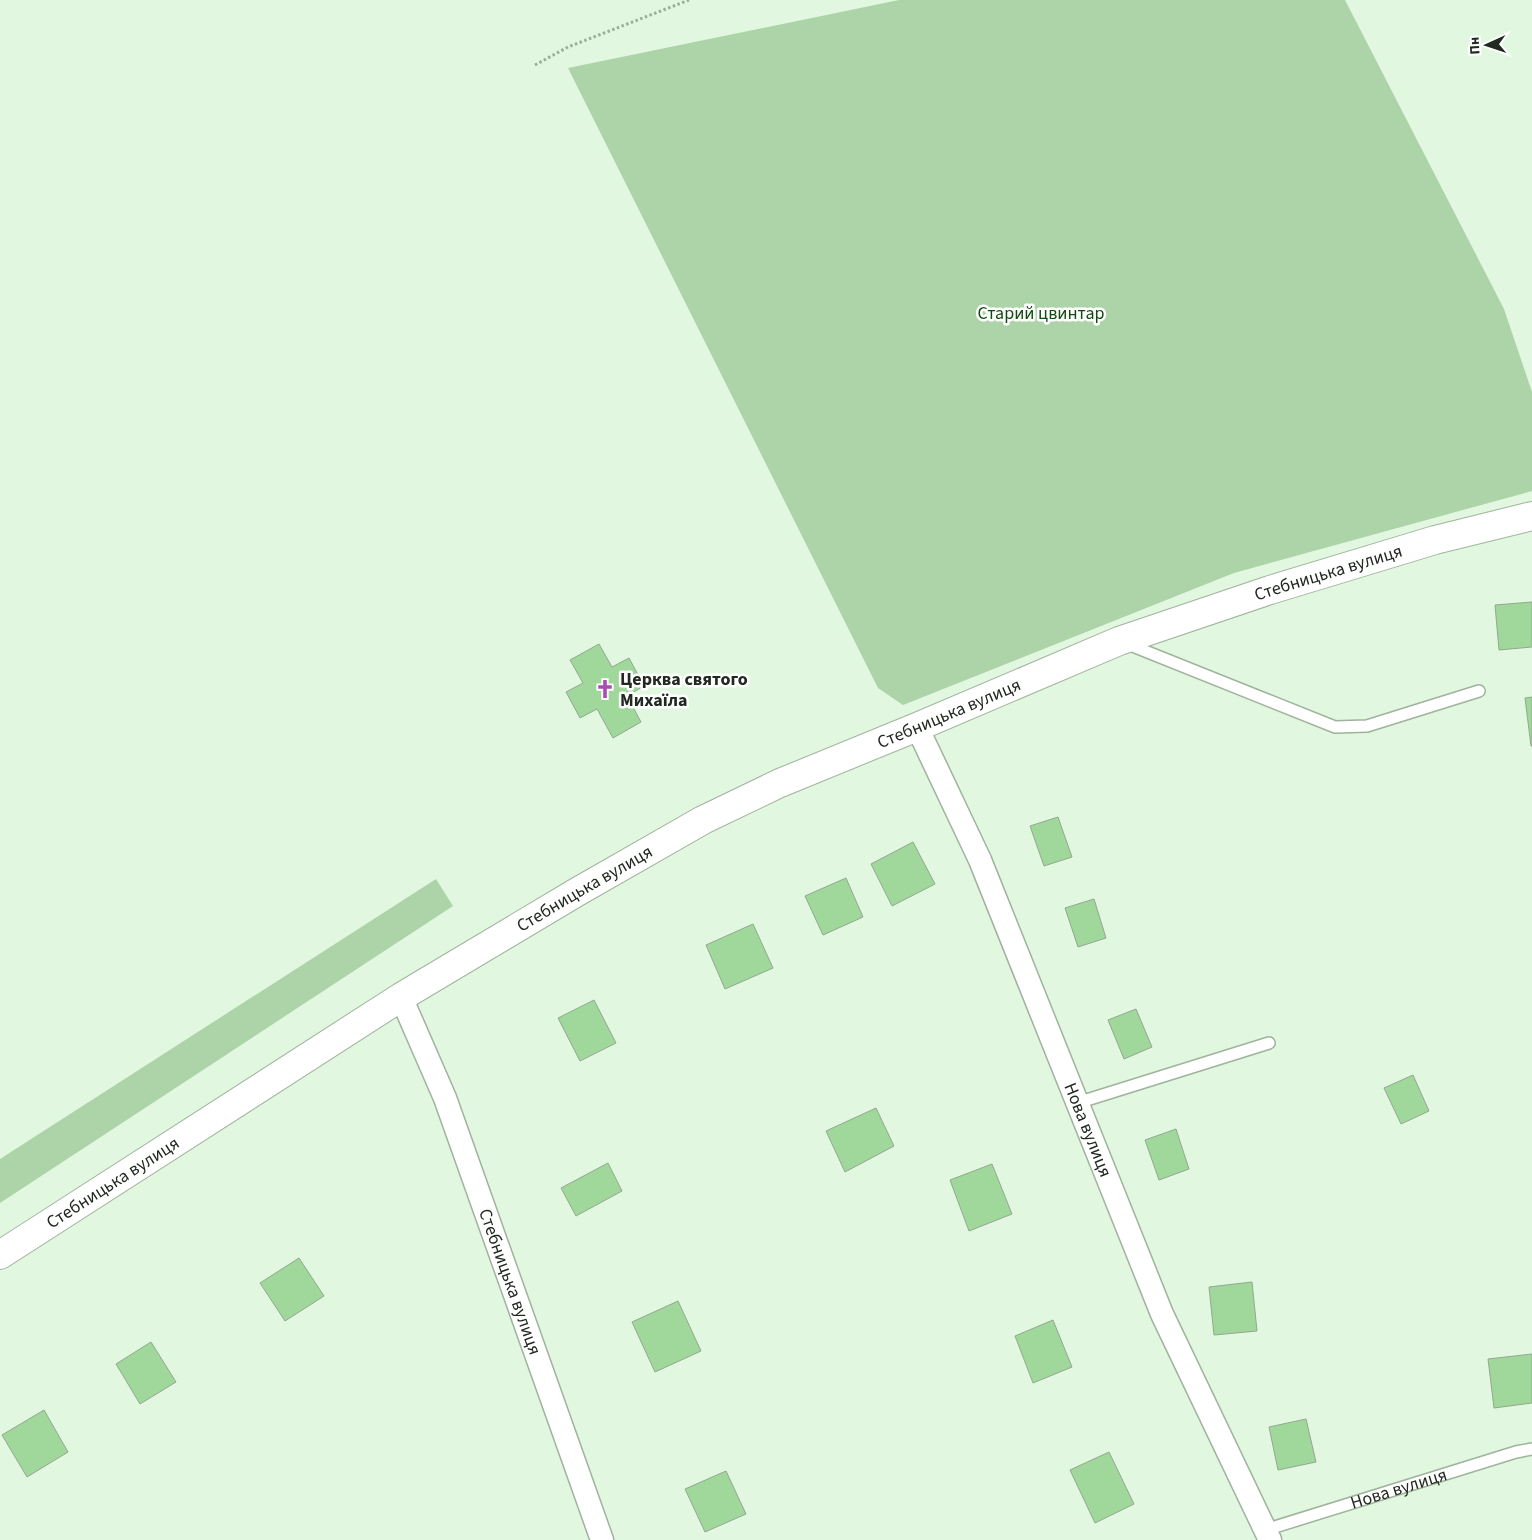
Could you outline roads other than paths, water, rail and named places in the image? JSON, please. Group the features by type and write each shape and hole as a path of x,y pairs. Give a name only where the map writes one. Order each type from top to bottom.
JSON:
{"street":[{"name":"Стебницька вулиця","path":"0,1255 402,997 577,892 703,820 780,783 1119,641 1270,590 1426,543 1532,516"},
{"name":"Нова вулиця","path":"917,727 980,860 1162,1314 1268,1535"},
{"name":"Стебницька вулиця","path":"402,997 445,1098 602,1540"}],"lane":[{"path":"1119,641 1335,727 1367,726 1478,691"},
{"path":"1076,1103 1269,1043"},
{"name":"Нова вулиця","path":"1268,1535 1516,1452 1532,1449"}],"place":[{"name":"Церква святого Михаїла","path":"605,689"}],"park label":[{"name":"Старий цвинтар","path":"1041,313"}]}
